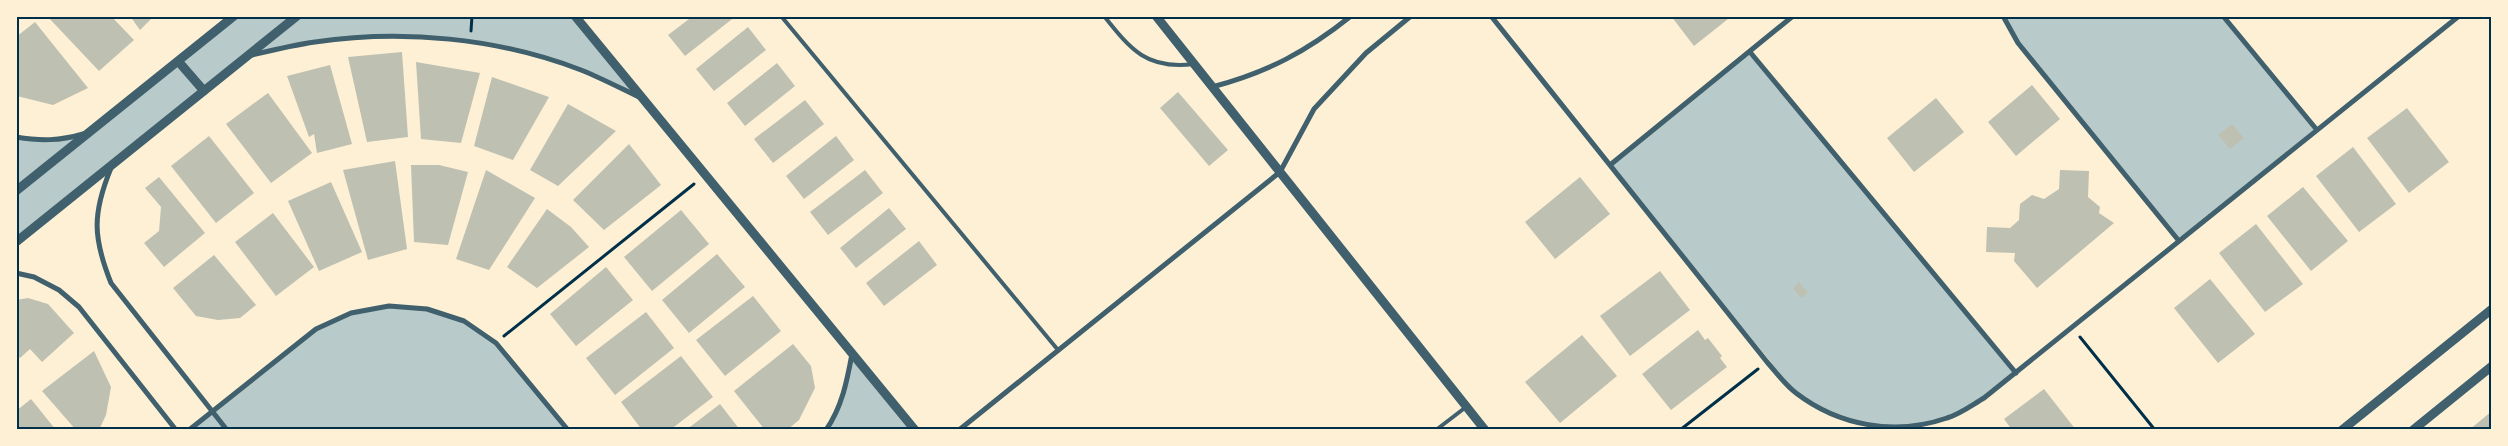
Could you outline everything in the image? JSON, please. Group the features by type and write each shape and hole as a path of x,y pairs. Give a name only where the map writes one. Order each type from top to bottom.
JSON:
{"street":[{"path":"16,191 226,20 234,16"},
{"path":"16,242 297,16"},
{"path":"575,16 915,430"},
{"path":"1156,16 1485,430"},
{"path":"1212,87 1247,77 1281,63 1313,45 1351,16"},
{"path":"959,430 1280,172 1314,109 1366,53 1411,16"},
{"path":"1491,16 1767,362 1794,392 1829,414 1868,426 1908,427 1948,418 1984,398 2459,16"},
{"path":"1610,165 1793,16"},
{"path":"2003,16 2018,43 2179,241"},
{"path":"2223,16 2317,130"},
{"path":"249,55 315,42 363,38 450,39 516,50 571,67 641,98"},
{"path":"1750,52 2016,373"},
{"path":"178,60 204,91"},
{"path":"16,137 39,141 64,140 89,133"},
{"path":"112,165 100,193 96,224 100,255 111,283 228,430"},
{"path":"16,273 34,277 59,290 79,308 176,430"},
{"path":"189,430 316,329 351,313 389,306 427,309 464,322 496,343 568,430"},
{"path":"2348,428 2492,310"},
{"path":"826,430 834,419 846,388 852,354"},
{"path":"2413,430 2492,366"}],"lane":[{"path":"781,16 1058,350"},
{"path":"1104,16 1126,45 1138,54 1165,65 1194,64"},
{"path":"1436,430 1467,406"}],"path":[{"path":"496,343 705,176"},
{"path":"2072,327 2155,430"},
{"path":"1680,430 1767,362"}],"shaded area":[{"path":"228,16 574,16 641,97 580,70 516,50 450,39 382,36 315,42 249,55 16,242 16,137 39,141 88,133"},
{"path":"2003,16 2223,16 2317,130 2179,241 2018,43"},
{"path":"1750,52 2016,373 1973,404 1951,415 1929,423 1906,427 1882,427 1857,423 1826,412 1795,392 1610,165"},
{"path":"389,306 427,309 464,321 496,343 568,430 189,430 316,329 351,313"},
{"path":"852,354 915,430 826,430 834,419"}],"building":[{"path":"47,16 111,16 134,40 99,71"},
{"path":"130,16 154,16 140,30"},
{"path":"693,16 736,16 685,56 668,35"},
{"path":"1671,16 1726,16 1728,19 1694,46"},
{"path":"35,22 88,88 53,105 17,96 16,37"},
{"path":"748,27 766,50 714,91 696,69"},
{"path":"402,52 408,137 367,142 348,57"},
{"path":"416,62 480,73 461,143 421,139"},
{"path":"777,63 795,86 745,126 727,103"},
{"path":"330,65 352,144 317,153 314,134 309,137 287,76"},
{"path":"492,77 549,97 513,160 474,146"},
{"path":"2032,85 2060,119 2016,156 1988,122"},
{"path":"1178,92 1228,150 1209,166 1160,108"},
{"path":"268,93 312,153 271,183 226,124"},
{"path":"1936,98 1964,132 1914,172 1887,138"},
{"path":"805,100 824,124 773,163 754,139"},
{"path":"568,104 616,131 558,186 530,170"},
{"path":"2407,108 2449,162 2409,193 2367,138"},
{"path":"2232,124 2244,138 2230,149 2218,135"},
{"path":"209,136 254,193 216,223 171,166"},
{"path":"836,136 854,160 804,199 786,176"},
{"path":"629,144 661,185 604,230 573,200"},
{"path":"2353,147 2396,204 2359,232 2316,176"},
{"path":"395,161 407,249 368,260 343,170"},
{"path":"411,165 439,165 468,172 448,245 414,242"},
{"path":"486,170 535,198 489,270 456,259"},
{"path":"865,170 883,193 828,235 810,212"},
{"path":"2060,170 2089,171 2088,197 2100,207 2099,213 2114,223 2037,288 2014,261 2015,253 1986,252 1987,227 2010,228 2019,220 2020,204 2032,195 2044,199 2059,189"},
{"path":"159,177 205,233 164,267 144,243 159,231 161,207 145,188"},
{"path":"1580,177 1610,214 1555,259 1525,222"},
{"path":"331,182 362,252 319,271 288,201"},
{"path":"2303,187 2348,241 2311,271 2267,216"},
{"path":"889,208 906,229 856,268 840,248"},
{"path":"547,209 571,227 589,247 537,288 507,267"},
{"path":"681,210 709,244 652,291 624,257"},
{"path":"273,213 314,267 276,296 235,242"},
{"path":"2256,224 2303,284 2265,312 2219,253"},
{"path":"919,241 937,265 884,306 866,283"},
{"path":"717,254 745,287 689,333 662,300"},
{"path":"214,255 256,305 240,318 218,320 196,316 173,288"},
{"path":"606,267 633,300 576,346 550,314"},
{"path":"1660,271 1690,310 1630,356 1600,316"},
{"path":"2210,279 2255,334 2218,363 2174,308"},
{"path":"1799,282 1808,293 1801,298 1793,288"},
{"path":"753,296 781,331 725,376 696,340"},
{"path":"28,298 48,304 74,333 42,362 30,349 20,358 16,354 16,300"},
{"path":"646,312 674,348 615,395 586,358"},
{"path":"1698,330 1705,340 1708,338 1722,356 1720,358 1727,367 1671,410 1642,374"},
{"path":"1582,335 1617,376 1560,423 1525,382"},
{"path":"793,344 811,366 815,388 799,420 787,430 765,430 734,391"},
{"path":"94,351 111,387 106,415 99,430 76,430 42,391"},
{"path":"681,356 713,397 670,430 642,430 621,402"},
{"path":"2044,389 2076,430 2012,430 2004,419"},
{"path":"31,399 56,430 16,430 16,411"},
{"path":"720,404 740,430 686,430"},
{"path":"2492,411 2492,430 2469,430"}]}
